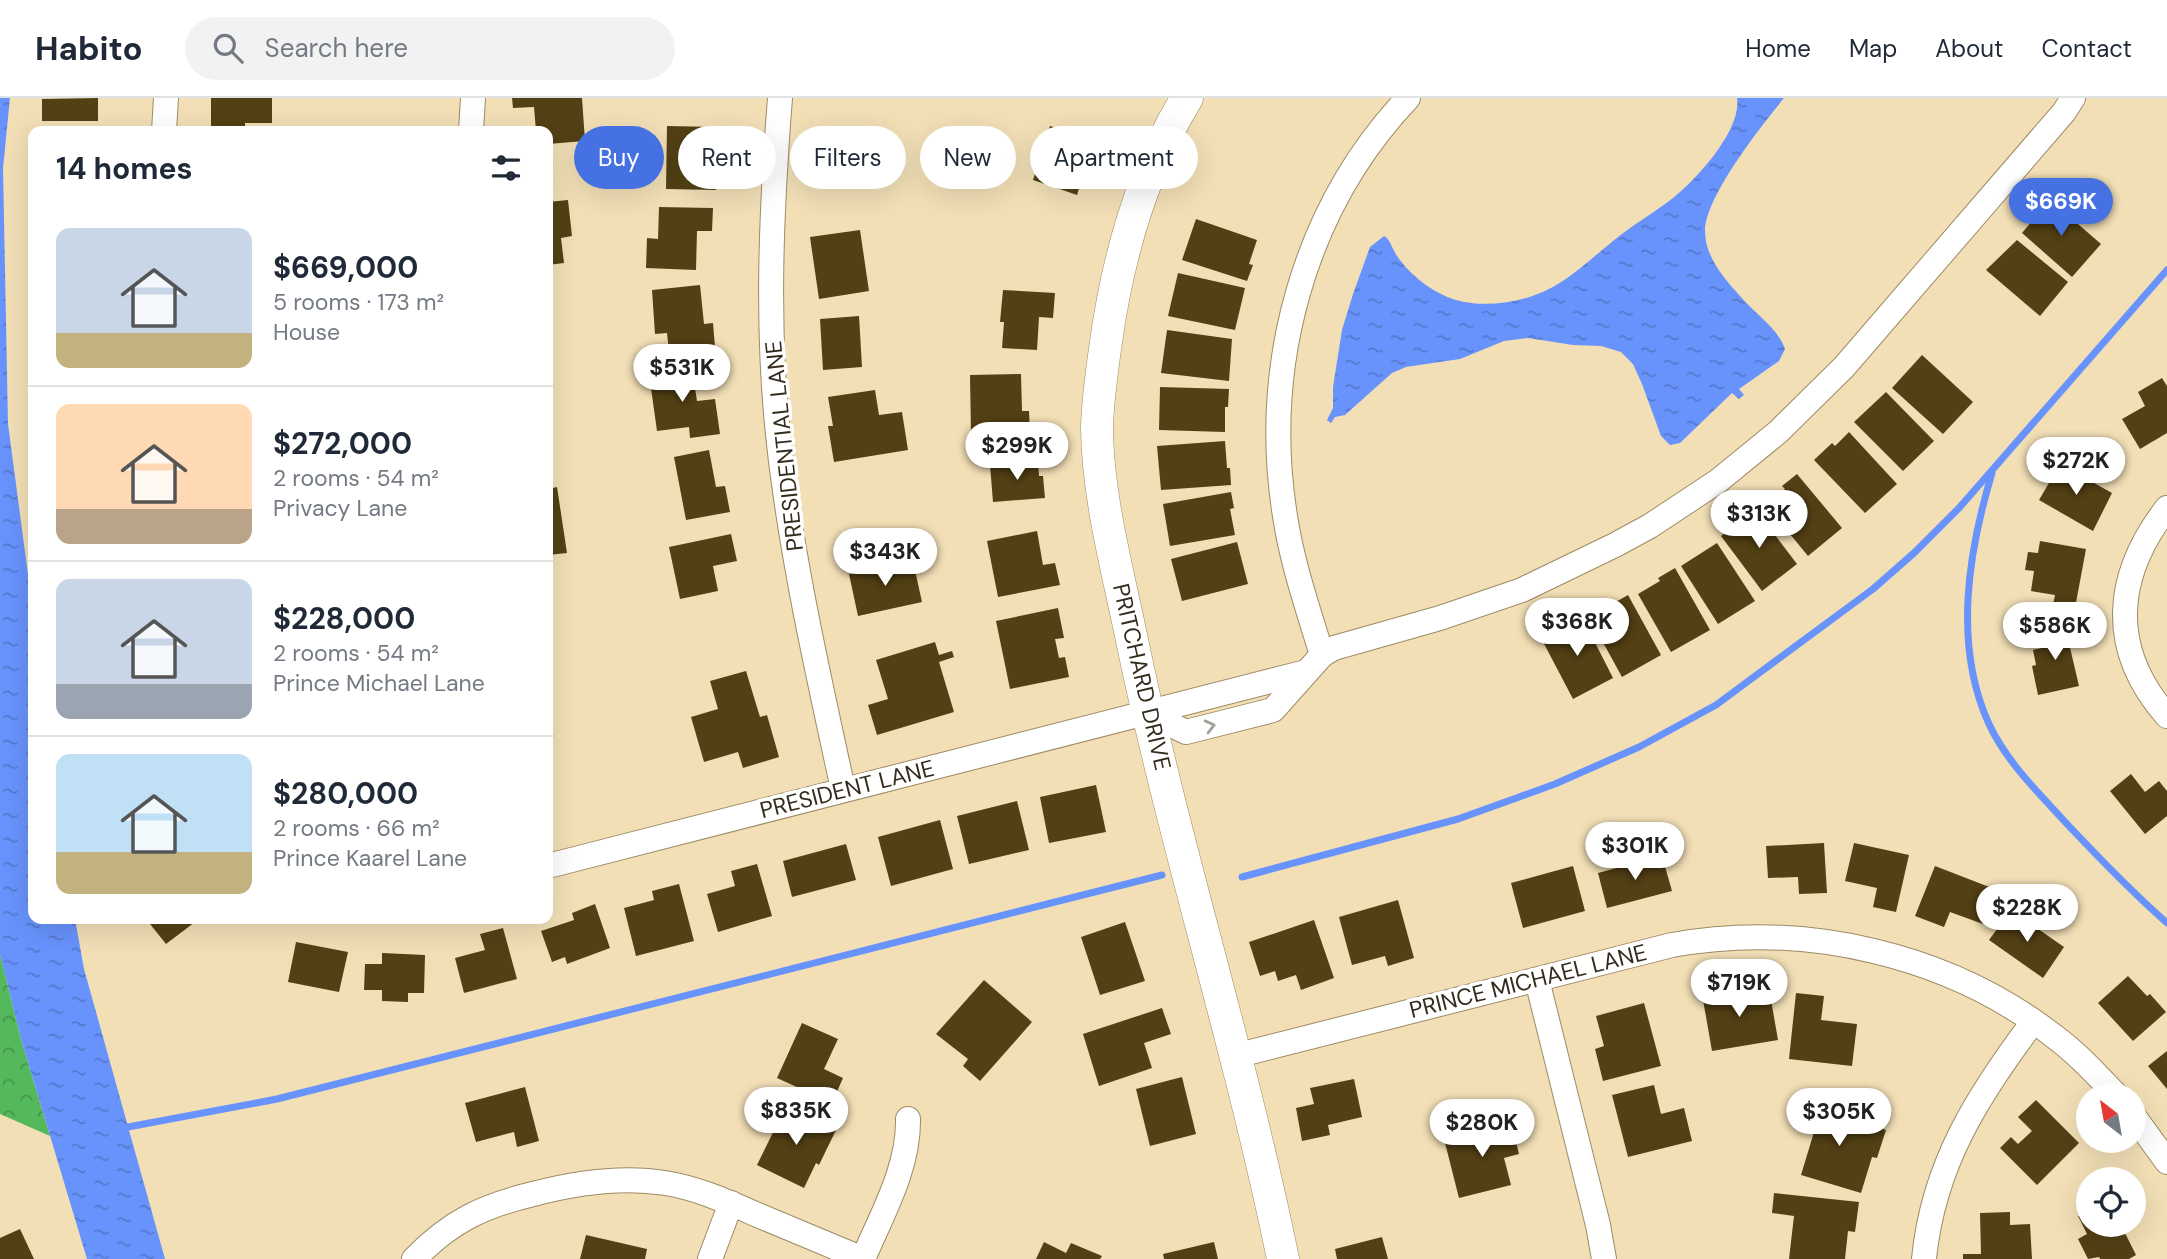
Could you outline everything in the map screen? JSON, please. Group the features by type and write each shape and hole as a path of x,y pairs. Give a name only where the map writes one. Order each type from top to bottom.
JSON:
{"street":[{"path":"164,126 166,98"},
{"path":"471,126 473,98"},
{"name":"PRESIDENTIAL LANE","path":"780,98 771,270 779,441 789,525 805,613 843,789"},
{"path":"1314,663 1283,505 1278,417 1284,347 1303,274 1334,203 1369,146 1408,98"},
{"name":"PRESIDENT LANE","path":"553,860 1147,713 1314,663 1348,643 1440,618 1522,590 1615,545 1650,526 1718,481 1779,432 1851,359 2064,112 2073,98"},
{"name":"PRITCHARD DRIVE","path":"1182,100 1136,207 1124,245 1115,283 1099,390 1098,450 1105,502 1147,713 1267,1178 1283,1259"},
{"path":"2167,508 2153,525 2134,563 2125,601 2125,618 2137,669 2154,701 2167,716"},
{"name":"PRINCE MICHAEL LANE","path":"1234,1056 1651,949 1741,936 1783,937 1853,946 1965,982 2053,1035 2105,1083"},
{"path":"1536,980 1598,1225 1604,1259"},
{"path":"1924,1259 1935,1198 1956,1140 1985,1088 2034,1022"},
{"path":"414,1259 441,1233 502,1201 596,1182 643,1181 686,1188 731,1203 863,1259 902,1168 908,1119"},
{"path":"2146,1133 2167,1162"},
{"path":"710,1259 731,1203"}],"green space":[{"path":"0,954 21,1039 50,1136 0,1114"}],"water":[{"path":"0,98 10,98 3,168 8,424 28,574 28,924 76,924 84,969 165,1259 87,1259 21,1039 0,954"},
{"path":"1737,98 1784,98 1736,162 1707,217 1706,241 1712,258 1728,282 1771,327 1785,349 1779,361 1739,389 1744,395 1739,399 1732,393 1680,443 1670,445 1661,436 1633,364 1621,352 1601,346 1528,338 1504,341 1460,359 1406,367 1392,373 1345,415 1335,417 1331,423 1327,420 1333,408 1333,387 1342,330 1353,294 1370,247 1384,236 1409,270 1423,283 1447,297 1486,304 1516,301 1535,295 1567,278 1694,179 1725,139 1737,111"}],"building":[{"path":"98,98 98,121 42,121 42,99"},
{"path":"211,98 272,98 272,123 211,126"},
{"path":"512,98 582,98 584,126 574,126 574,142 553,144 553,126 536,126 534,107 513,108"},
{"path":"667,126 678,126 678,189 716,190 666,189"},
{"path":"1059,189 1079,189 1077,195"},
{"path":"2048,198 2101,244 2072,277 2022,233 2044,207 2042,206"},
{"path":"568,200 572,236 561,238 564,263 553,264 553,202"},
{"path":"659,207 713,208 712,231 697,231 696,270 646,268 647,238 658,239"},
{"path":"1196,219 1257,240 1247,281 1182,260"},
{"path":"860,230 869,291 819,299 810,237"},
{"path":"2017,240 2068,282 2040,316 1986,270"},
{"path":"1178,273 1245,288 1235,330 1168,316"},
{"path":"700,285 704,324 713,323 715,347 669,352 667,333 655,334 652,290"},
{"path":"1003,290 1055,293 1053,318 1039,317 1037,350 1002,348 1004,322 1000,322"},
{"path":"859,316 862,367 823,370 820,319"},
{"path":"1167,330 1232,339 1229,381 1161,373"},
{"path":"1922,355 1973,402 1943,434 1892,388"},
{"path":"692,368 697,401 715,399 720,434 690,438 689,427 657,431 649,374"},
{"path":"1021,374 1022,411 1029,411 1030,434 971,435 970,375"},
{"path":"2162,378 2167,386 2167,433 2140,449 2122,419 2145,406 2138,392"},
{"path":"1160,387 1229,389 1228,407 1225,407 1225,432 1159,430"},
{"path":"875,390 879,415 902,412 908,450 834,462 828,426 833,426 828,397"},
{"path":"1886,392 1934,441 1903,471 1854,422"},
{"path":"1849,432 1897,484 1865,513 1814,460 1832,443 1835,446"},
{"path":"1225,441 1231,485 1161,490 1157,446"},
{"path":"709,450 716,487 725,486 730,512 686,520 674,457"},
{"path":"1038,461 1039,476 1043,476 1045,498 993,502 990,465"},
{"path":"2060,464 2112,493 2093,531 2039,500"},
{"path":"1797,474 1842,528 1808,556 1766,505 1785,489 1782,486"},
{"path":"557,487 567,553 553,554 553,488"},
{"path":"1231,492 1234,508 1230,509 1235,535 1170,546 1163,504"},
{"path":"1756,510 1797,564 1762,591 1721,536"},
{"path":"1037,531 1043,565 1055,563 1060,585 998,597 987,541"},
{"path":"731,534 737,561 713,566 718,591 680,599 669,547"},
{"path":"2040,541 2086,549 2075,608 2053,605 2055,595 2031,591 2034,571 2025,570 2028,552 2038,553"},
{"path":"1237,542 1248,584 1182,601 1171,559"},
{"path":"1717,543 1755,601 1718,624 1681,566"},
{"path":"913,561 922,602 858,616 849,574"},
{"path":"1675,568 1710,630 1671,652 1638,594"},
{"path":"1628,595 1661,655 1622,677 1589,617"},
{"path":"1058,608 1064,638 1055,639 1059,658 1065,657 1069,677 1010,689 996,621"},
{"path":"1582,617 1613,678 1573,699 1541,638"},
{"path":"2064,622 2079,686 2038,695 2032,666 2036,665 2033,650 2046,647 2042,627"},
{"path":"935,642 939,655 952,651 954,657 939,662 954,712 877,735 868,705 888,699 876,660"},
{"path":"746,671 760,717 767,715 779,757 743,768 738,752 704,762 691,717 718,709 710,681"},
{"path":"2131,774 2145,792 2159,781 2167,791 2167,816 2145,834 2110,791"},
{"path":"1096,785 1106,832 1049,843 1040,797"},
{"path":"1017,801 1029,850 969,864 957,816"},
{"path":"940,820 953,869 891,886 878,837"},
{"path":"1824,843 1827,893 1799,894 1798,877 1768,878 1766,846"},
{"path":"1854,843 1909,855 1896,912 1873,907 1877,888 1845,881"},
{"path":"846,844 856,880 792,897 783,861"},
{"path":"1662,856 1672,891 1607,908 1598,873"},
{"path":"757,864 772,916 718,932 707,894 735,886 731,871"},
{"path":"1573,866 1585,911 1523,928 1511,883"},
{"path":"1935,866 1997,890 1983,924 1950,912 1944,927 1915,916"},
{"path":"679,884 694,941 636,956 624,908 654,900 652,891"},
{"path":"1398,900 1414,958 1388,966 1385,956 1352,965 1339,917"},
{"path":"595,904 610,948 567,964 565,957 552,962 541,931 574,920 572,913"},
{"path":"2011,910 2064,947 2043,978 1989,940"},
{"path":"1314,920 1334,978 1301,990 1296,975 1278,981 1275,971 1260,976 1249,942"},
{"path":"1125,922 1145,981 1100,995 1081,937"},
{"path":"150,924 192,924 166,944"},
{"path":"503,928 517,979 464,993 455,958 485,950 480,934"},
{"path":"296,942 348,952 339,992 288,982"},
{"path":"382,953 425,955 424,993 408,993 408,1002 382,1001 382,990 364,990 365,964 382,964"},
{"path":"2128,976 2166,1012 2133,1041 2098,1003"},
{"path":"984,980 1032,1022 980,1081 963,1066 968,1059 936,1034"},
{"path":"1738,987 1740,999 1770,994 1778,1040 1712,1051 1702,994"},
{"path":"1796,993 1824,996 1821,1020 1857,1024 1852,1066 1789,1059"},
{"path":"1644,1003 1661,1066 1603,1081 1595,1049 1604,1046 1596,1016"},
{"path":"1162,1008 1171,1034 1144,1043 1152,1068 1099,1086 1083,1034"},
{"path":"802,1023 838,1039 824,1069 843,1078 832,1103 777,1078"},
{"path":"2167,1051 2167,1089 2148,1066"},
{"path":"1182,1077 1196,1134 1150,1146 1136,1089"},
{"path":"1354,1079 1362,1117 1328,1125 1330,1135 1302,1141 1296,1108 1314,1104 1310,1088"},
{"path":"1654,1085 1661,1114 1684,1108 1692,1141 1628,1157 1612,1095"},
{"path":"525,1087 539,1141 517,1147 514,1132 476,1142 465,1103"},
{"path":"2036,1100 2076,1140 2076,1146 2037,1185 2000,1148 2011,1137 2018,1144 2032,1131 2018,1117"},
{"path":"1802,1105 1886,1130 1877,1158 1872,1157 1861,1193 1801,1175 1814,1132 1796,1127"},
{"path":"786,1106 836,1130 804,1188 757,1165"},
{"path":"1511,1122 1519,1154 1504,1158 1511,1185 1459,1198 1444,1139"},
{"path":"1774,1193 1859,1202 1855,1232 1848,1231 1845,1259 1789,1259 1794,1216 1772,1213"},
{"path":"2010,1212 2010,1225 2030,1224 2032,1259 1963,1259 1963,1254 1981,1254 1980,1213"},
{"path":"20,1229 34,1259 0,1259 0,1238"},
{"path":"586,1235 647,1249 645,1259 580,1259"},
{"path":"1382,1237 1388,1259 1337,1259 1335,1249"},
{"path":"2127,1237 2136,1255 2129,1259 2088,1259 2078,1239"},
{"path":"1044,1242 1066,1253 1071,1243 1102,1256 1100,1259 1036,1259"},
{"path":"1214,1242 1218,1259 1164,1259 1163,1254"}],"waterway":[{"path":"1242,877 1458,819 1555,784 1639,747 1716,705 1873,589 1914,553 1959,508 2167,270"},
{"path":"1992,473 1976,535 1968,599 1971,663 1989,724 2005,752 2035,790 2104,863 2167,923"},
{"path":"128,1127 277,1099 1162,875"}]}
